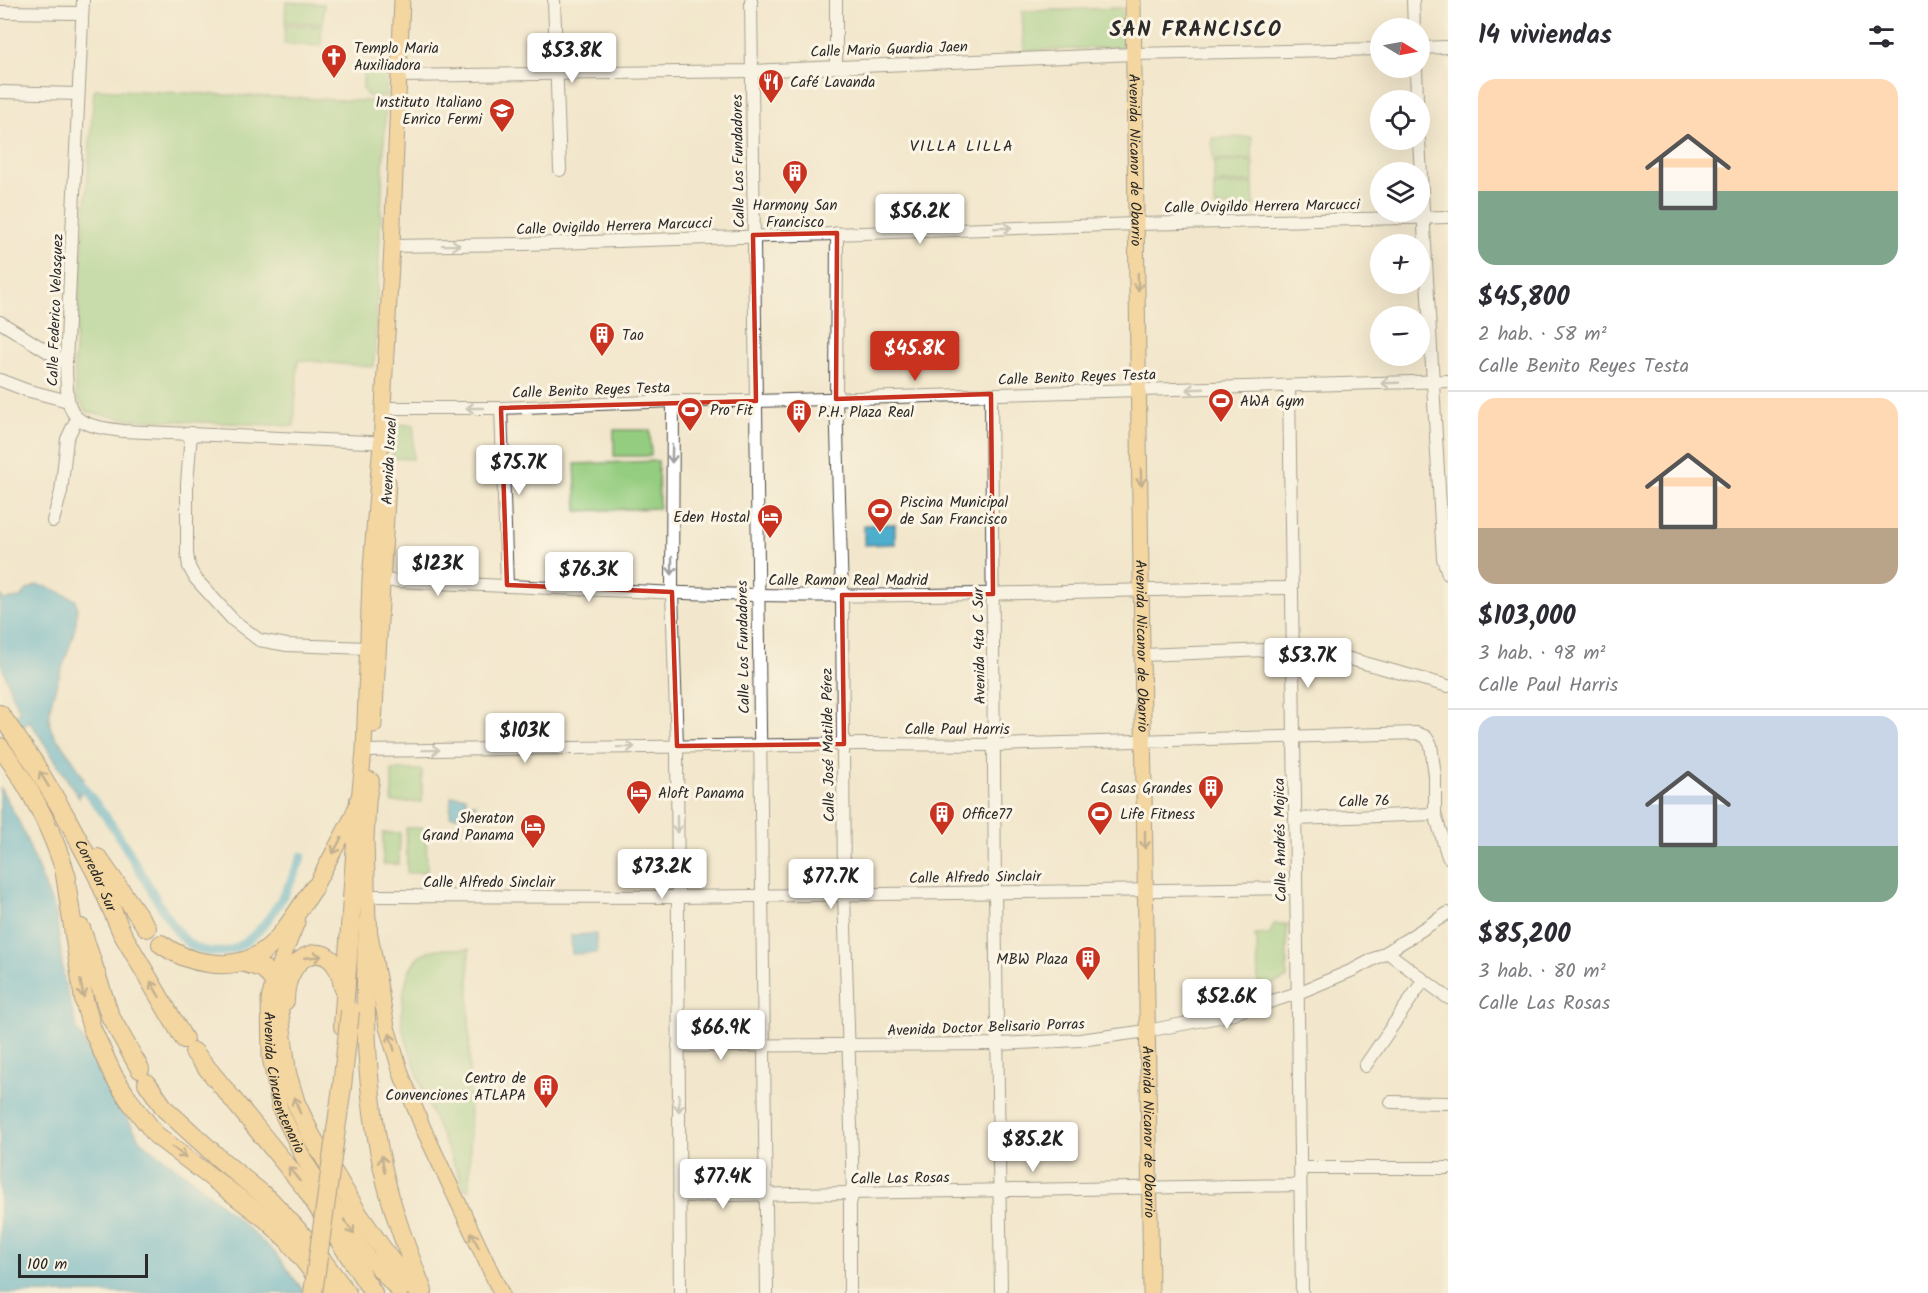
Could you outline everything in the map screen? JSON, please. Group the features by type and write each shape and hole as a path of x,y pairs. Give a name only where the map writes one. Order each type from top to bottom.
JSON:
{"highway":[{"name":"Corredor Sur","path":"0,714 33,761 65,815 97,875 122,933 189,1045 306,1189 373,1293"},
{"name":"Corredor Sur","path":"0,747 15,767 43,818 64,868 110,1016 143,1076 165,1109 222,1161 271,1201 306,1239 347,1293"},
{"path":"304,1293 343,1030 355,965 361,838 370,781"},
{"path":"313,1293 342,1087 359,800"},
{"path":"65,815 147,928"},
{"path":"64,868 84,1000 92,1029 113,1074 156,1135 266,1219 288,1240 329,1293"},
{"path":"245,963 272,946 314,888"},
{"path":"368,923 365,1007 369,1080 383,1170 422,1293"},
{"path":"161,944 171,951 199,962 245,963 264,969 274,979 278,989 285,1063 296,1103 312,1137 359,1215 389,1258 412,1286 422,1293"},
{"path":"285,1063 285,989 289,974 297,962 306,956 317,955 327,957 335,963 341,975 348,1009"}],"main road":[{"name":"Avenida Israel","path":"402,0 404,76"},
{"name":"Avenida Israel","path":"368,751 375,580 397,246 404,76 411,0"},
{"name":"Avenida Nicanor de Obarrio","path":"1133,0 1151,1293"},
{"name":"Avenida Israel","path":"368,923 366,839 370,781 367,648 375,580"},
{"name":"Avenida Cincuentenario","path":"368,751 359,800 296,923 274,979 269,1000 268,1032 273,1080 280,1109 304,1161 369,1257 400,1293"},
{"path":"368,923 387,1027 402,1076 442,1171 501,1293"}],"street":[{"name":"Calle Federico Velasquez","path":"77,418 70,409 68,401 66,363 83,0"},
{"path":"554,0 560,170"},
{"name":"Calle Los Fundadores","path":"751,0 760,896 767,1293"},
{"path":"836,66 837,0"},
{"path":"1413,0 1414,18"},
{"path":"0,12 82,13"},
{"path":"1430,48 1448,47"},
{"name":"Calle Mario Guardia Jaen","path":"404,76 752,71 1134,54 1370,49"},
{"path":"0,92 78,93"},
{"name":"Calle Ovigildo Herrera Marcucci","path":"1430,217 1448,217"},
{"name":"Calle Ovigildo Herrera Marcucci","path":"397,246 1370,218"},
{"path":"1422,222 1443,558 1448,574"},
{"name":"Calle José Matilde Pérez","path":"837,233 836,399 842,595 844,894 853,1194 850,1203 850,1293"},
{"path":"0,322 66,363"},
{"path":"0,380 26,390 68,401"},
{"name":"Calle Benito Reyes Testa","path":"387,408 501,408 673,401 836,399 1448,381"},
{"name":"Calle Andrés Mojica","path":"1289,386 1302,1293"},
{"name":"Avenida 4ta C Sur","path":"991,394 1001,1293"},
{"path":"673,401 672,592 677,746 680,1293"},
{"path":"501,408 507,585"},
{"path":"53,521 61,492 67,439 77,418 89,425 103,428 385,443"},
{"path":"191,433 187,484 187,553 189,567 195,578 232,620 259,640 287,645 367,648"},
{"name":"Calle Ramon Real Madrid","path":"375,580 758,595 993,594 1142,589 1292,588"},
{"path":"1143,655 1292,649"},
{"path":"1339,656 1448,686"},
{"name":"Calle Paul Harris","path":"368,751 844,744 995,745 1417,734 1426,737 1431,745 1435,776 1435,814 1448,857"},
{"name":"Calle 76","path":"1295,819 1435,814"},
{"name":"Calle Alfredo Sinclair","path":"367,896 677,897 1296,888"},
{"name":"Avenida Doctor Belisario Porras","path":"678,1046 998,1044 1080,1040 1147,1031 1224,1016 1298,993 1353,970 1387,952 1448,913"},
{"path":"1387,952 1448,998"},
{"path":"1365,1066 1423,981"},
{"path":"1391,1102 1448,1103"},
{"path":"1300,1168 1448,1168"},
{"name":"Calle Las Rosas","path":"679,1196 1300,1185"}],"highlighted area":[{"path":"837,233 836,399 991,394 993,594 842,595 844,744 677,746 672,592 507,585 501,408 756,401 753,235"}],"green space":[{"path":"286,2 324,4 323,24 285,22"},
{"path":"1122,8 1123,47 1024,51 1022,11"},
{"path":"285,25 322,26 321,46 284,44"},
{"path":"373,63 388,63 386,97 368,96 363,90 365,70"},
{"path":"94,89 386,102 374,367 298,360 294,426 127,419 87,412 76,396 74,364"},
{"path":"1252,137 1252,159 1213,160 1212,138"},
{"path":"1253,161 1253,182 1214,183 1214,162"},
{"path":"1253,184 1254,206 1214,207 1214,185"},
{"path":"393,424 414,425 413,459 392,458"},
{"path":"614,430 650,430 651,456 614,456"},
{"path":"658,461 659,508 577,511 575,464"},
{"path":"392,770 422,770 422,802 392,802"},
{"path":"406,828 426,828 427,872 407,873"},
{"path":"383,833 400,833 399,864 383,864"},
{"path":"1274,924 1287,924 1287,979 1258,989 1257,938 1255,935 1270,934"},
{"path":"469,949 470,1190 465,1189 427,1103 402,1028 403,998 408,976 417,959 428,951"}],"water":[{"name":"Piscina Municipal de San Francisco","path":"895,524 895,544 864,545 864,525"},
{"path":"37,585 51,588 76,600 77,615 74,632 51,702 49,717 52,732 72,758 84,779 79,798 30,721 19,731 11,721 20,710 13,698 0,660 0,594 4,600 20,598 27,590"},
{"path":"0,787 21,826 56,914 64,980 77,1029 115,1100 142,1142 196,1182 274,1252 305,1293 0,1293"},
{"path":"451,796 466,796 466,803 476,803 475,816 450,816"},
{"path":"596,934 597,953 572,954 571,935"}],"waterway":[{"path":"76,778 112,826 172,924 185,940 198,949 216,952 231,950 258,931 280,901 302,856"}],"place":[{"name":"Templo Maria Auxiliadora","path":"334,80"},
{"name":"Café Lavanda","path":"771,105"},
{"name":"Instituto Italiano Enrico Fermi","path":"502,134"},
{"name":"Harmony San Francisco","path":"795,196"},
{"name":"Tao","path":"602,358"},
{"name":"AWA Gym","path":"1221,424"},
{"name":"Pro Fit","path":"690,433"},
{"name":"P.H. Plaza Real","path":"799,435"},
{"name":"Piscina Municipal de San Francisco","path":"880,534"},
{"name":"Eden Hostal","path":"770,540"},
{"name":"Casas Grandes","path":"1211,811"},
{"name":"Aloft Panama","path":"639,816"},
{"name":"Office77","path":"942,837"},
{"name":"Life Fitness","path":"1100,837"},
{"name":"Sheraton Grand Panama","path":"533,850"},
{"name":"MBW Plaza","path":"1088,982"},
{"name":"Centro de Convenciones ATLAPA","path":"546,1110"}],"district":[{"name":"SAN FRANCISCO","path":"1196,29"},
{"name":"VILLA LILLA","path":"962,145"}]}
